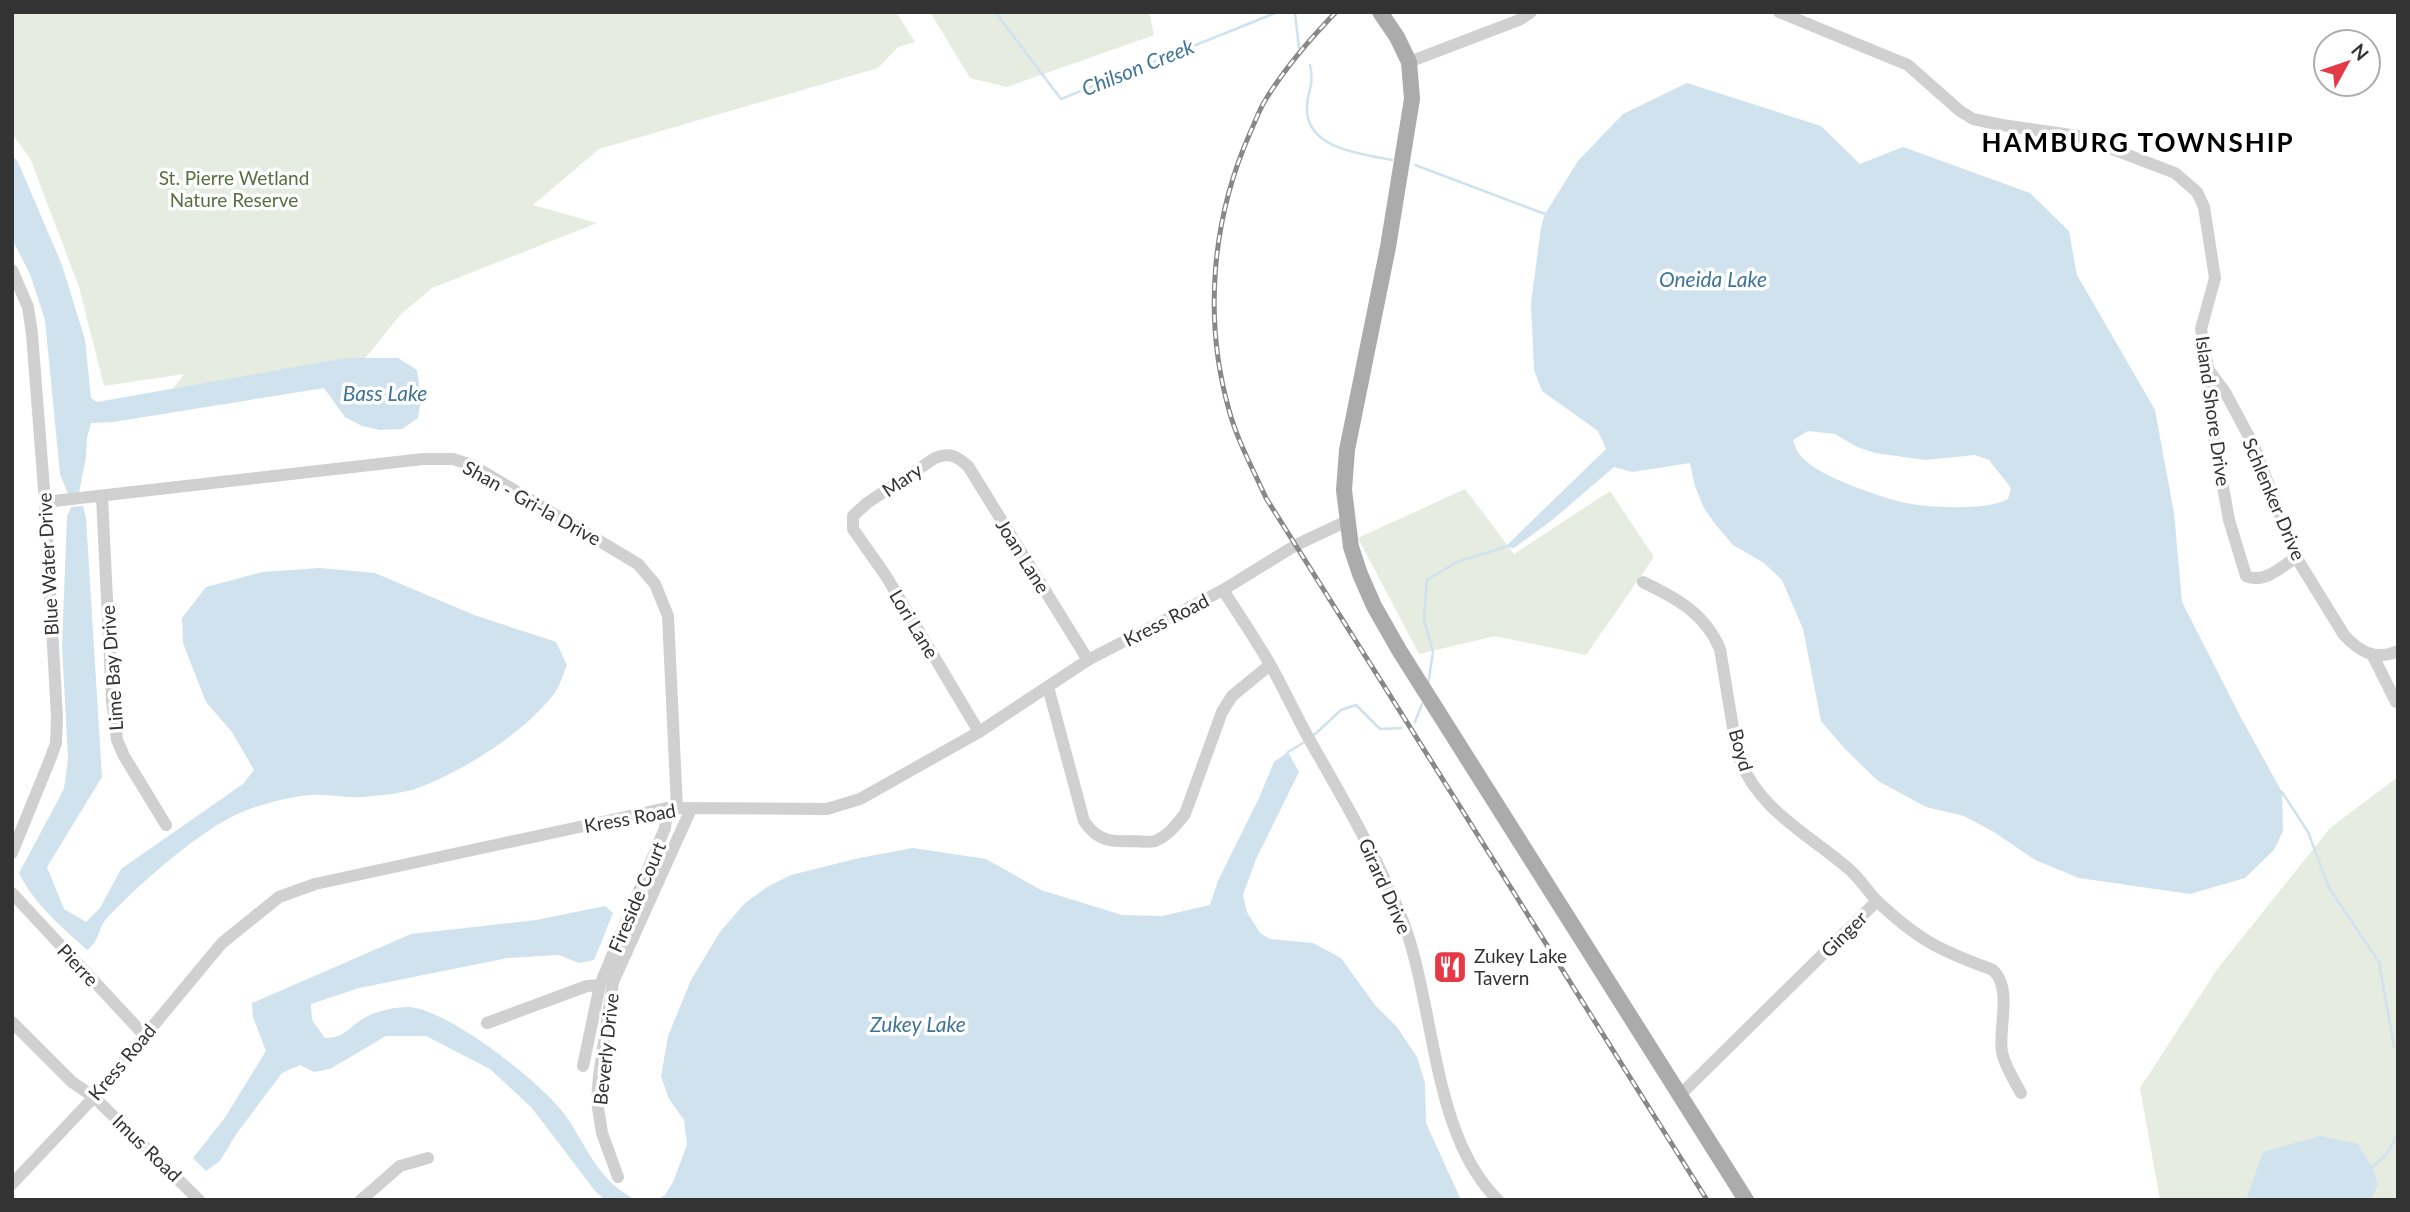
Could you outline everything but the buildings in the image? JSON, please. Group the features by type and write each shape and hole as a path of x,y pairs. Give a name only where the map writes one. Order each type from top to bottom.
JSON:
{"main road":[{"path":"1380,12 1397,37 1409,62 1412,80 1411,115 1388,247 1347,450 1344,490 1351,547 1360,574 1386,628 1746,1200"}],"street":[{"path":"1409,62 1519,20 1531,12"},
{"name":"Island Shore Drive","path":"1779,12 1908,65 1960,111 1973,119 2078,136 2175,173 2197,192 2204,206 2214,278 2201,328 2208,368 2209,409 2226,507 2246,576 2254,579 2268,576 2296,557"},
{"name":"Blue Water Drive","path":"12,270 27,307 32,334 57,717 56,743 12,853"},
{"name":"Schlenker Drive","path":"2208,368 2225,392 2254,446 2296,557 2344,635 2353,645 2373,656 2396,702"},
{"name":"Mary","path":"853,516 867,503 934,458 943,454 955,455"},
{"name":"Joan Lane","path":"955,455 968,466 1088,660"},
{"name":"Shan - Gri-la Drive","path":"45,502 423,459 453,459 472,465 638,564 655,584 668,617 672,808"},
{"name":"Lime Bay Drive","path":"102,497 111,701 117,740 166,825"},
{"name":"Lori Lane","path":"853,516 853,529 886,576 979,732"},
{"name":"Kress Road","path":"12,1184 94,1097 222,943 279,897 315,884 672,808 827,809 860,799 979,732 1088,660 1223,590 1296,545 1347,521"},
{"name":"Boyd","path":"1643,582 1686,606 1702,619 1714,635 1720,649 1737,752 1752,785 1777,813 1850,869 1877,901"},
{"name":"Girard Drive","path":"1223,590 1270,665 1352,815 1400,912 1414,954 1444,1091 1460,1141 1477,1174 1498,1200"},
{"path":"2373,656 2385,656 2398,651"},
{"path":"1048,687 1084,821 1090,831 1110,842 1154,841 1175,827 1185,814 1222,712 1232,696 1270,665"},
{"name":"Fireside Court","path":"583,1066 600,985 672,808"},
{"name":"Beverly Drive","path":"618,1177 602,1133 597,1101 613,982 691,808"},
{"name":"Pierre","path":"12,893 145,1036"},
{"name":"Ginger","path":"1681,1095 1877,901 1928,942 1993,970 2000,976 2003,993 2001,1048 2004,1061 2021,1093"},
{"path":"487,1023 587,986 600,985"},
{"name":"Imus Road","path":"12,1022 72,1082 94,1097 199,1200"},
{"path":"361,1200 400,1166 428,1158"}],"green space":[{"name":"St. Pierre Wetland Nature Reserve","path":"12,12 896,12 915,42 898,47 878,68 599,149 533,205 597,223 432,288 400,315 359,366 170,393 184,374 104,386 79,287 30,158 12,134"},
{"path":"930,12 1149,12 1154,35 1007,87 970,78"},
{"path":"1465,489 1514,554 1610,491 1654,557 1586,655 1495,636 1419,654 1358,538"},
{"path":"2398,777 2398,1200 2160,1200 2140,1088 2218,968 2330,828"}],"water":[{"name":"Oneida Lake","path":"1687,83 1821,126 1860,164 1903,147 2030,193 2069,231 2077,275 2155,410 2174,513 2182,602 2282,792 2283,831 2274,850 2245,878 2190,894 2079,878 2035,860 1994,832 1964,816 1926,807 1878,781 1821,721 1803,629 1782,580 1764,563 1733,545 1715,524 1704,508 1690,463 1632,472 1614,467 1551,521 1514,548 1505,547 1606,449 1598,431 1542,391 1534,370 1531,303 1545,214 1578,161 1623,114","holes":["1808,431 1835,434 1857,447 1875,453 1925,460 1975,455 1989,460 2011,488 2008,499 1972,507 1925,506 1901,502 1852,486 1804,460 1793,440"]},
{"name":"Bass Lake","path":"12,155 18,162 62,265 85,340 91,398 97,402 346,358 398,358 417,370 421,398 418,418 402,429 380,430 362,426 345,417 324,388 113,422 91,423 79,493 68,494 60,474 45,320 30,274 12,239"},
{"path":"83,506 86,518 102,777 47,867 64,909 86,922 100,908 121,869 243,784 254,770 232,732 206,702 183,643 182,618 206,587 263,572 320,568 375,573 474,615 556,642 567,665 554,694 526,723 490,750 433,782 409,791 389,794 356,797 310,795 288,798 254,807 224,821 178,853 132,893 106,919 94,943 87,950 41,905 19,873 64,789 68,759 62,645 67,517 71,507"},
{"name":"Zukey Lake","path":"1288,752 1299,772 1256,859 1243,895 1247,912 1260,933 1270,939 1313,943 1341,958 1375,1005 1397,1027 1417,1057 1425,1083 1426,1123 1461,1200 657,1200 665,1195 673,1182 687,1145 684,1120 669,1099 661,1076 668,1036 691,980 720,932 745,903 767,887 791,875 913,848 986,859 1041,890 1122,915 1162,916 1210,905 1218,881 1274,762"},
{"path":"605,906 613,913 594,960 579,963 559,955 508,958 359,988 311,1004 312,1020 325,1038 343,1034 370,1015 398,1008 425,1011 446,1020 516,1067 553,1101 602,1173 622,1192 636,1200 605,1200 595,1191 532,1108 490,1069 426,1036 386,1036 330,1069 314,1072 300,1065 282,1073 237,1133 220,1161 206,1171 193,1158 224,1119 266,1051 253,1017 252,1003 411,934 536,920"},
{"path":"2320,1136 2358,1144 2372,1167 2378,1184 2371,1200 2246,1200 2263,1152"}],"waterway":[{"name":"Chilson Creek","path":"995,12 1061,99 1278,12"},
{"name":"Chilson Creek","path":"1290,12 1295,13 1299,48"},
{"name":"Chilson Creek","path":"1310,65 1312,77 1307,108 1309,122 1316,133 1326,141 1352,152 1392,160"},
{"name":"Chilson Creek","path":"1415,165 1545,214"},
{"path":"1428,685 1433,652 1424,619 1427,580 1457,562 1505,547"},
{"path":"1415,722 1422,704"},
{"path":"1313,736 1341,710 1356,705 1380,729 1401,728"},
{"path":"1288,752 1303,743"},
{"path":"2282,792 2308,832 2329,888 2379,962 2394,1047"},
{"path":"2372,1167 2386,1155 2398,1134"}],"railway":[{"path":"1336,12 1307,43 1273,87 1250,133 1227,200 1220,234 1214,305 1221,375 1232,421 1266,498 1707,1200"}],"place":[{"name":"Zukey Lake Tavern","path":"1450,967"}],"district":[{"name":"HAMBURG TOWNSHIP","path":"2138,143"}]}
